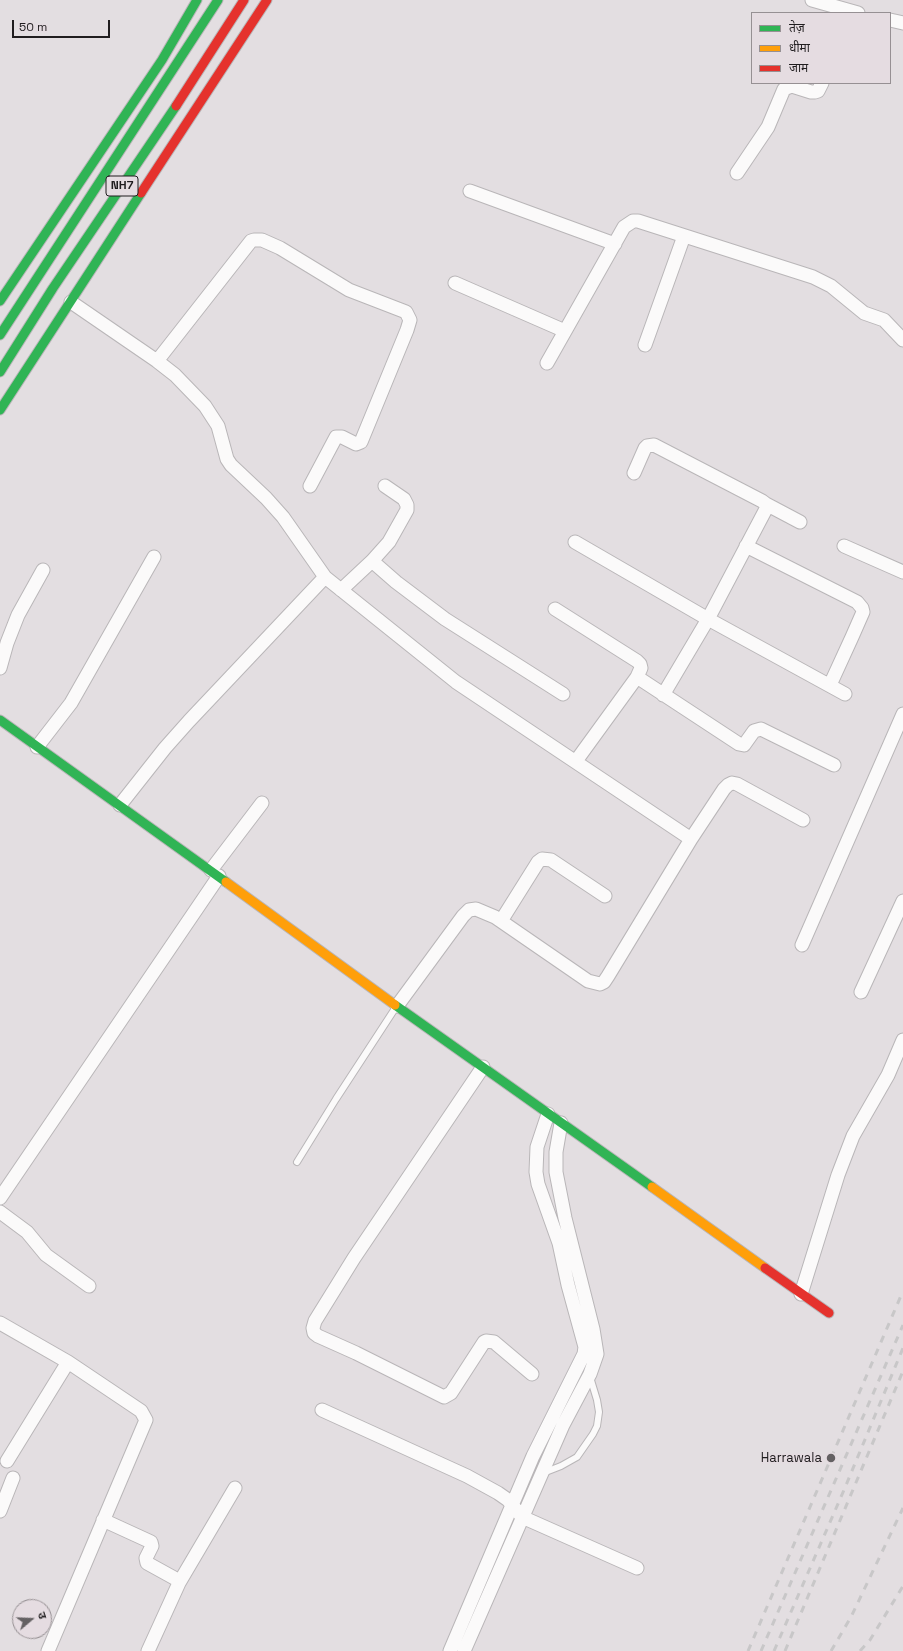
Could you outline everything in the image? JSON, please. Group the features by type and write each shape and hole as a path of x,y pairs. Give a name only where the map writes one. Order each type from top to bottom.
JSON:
{"main road":[{"path":"0,301 162,60 197,0"},
{"name":"NH7","path":"0,335 218,0"},
{"name":"NH7","path":"0,372 53,288 180,100 244,0"},
{"path":"0,410 267,0"},
{"path":"0,720 215,873 397,1006 829,1313"}],"street":[{"path":"812,0 843,11"},
{"path":"891,20 903,23"},
{"path":"737,173 768,126 784,89 792,86 815,92 818,91 822,84"},
{"path":"470,191 615,244"},
{"path":"547,363 624,227 633,221 638,221 804,273 821,280 831,286 864,313 884,320 903,340"},
{"path":"646,345 684,236"},
{"path":"157,361 254,240 262,240 280,248 312,266 345,288 406,312 410,320 407,330 361,442 356,444 342,437 336,437 310,486"},
{"path":"455,283 565,331"},
{"path":"71,302 157,361 175,375 205,406 218,426 227,459 231,465 266,498 283,517 325,577 451,678 692,839"},
{"path":"634,472 645,448 647,446 654,445 800,522"},
{"path":"341,590 372,561 389,542 407,510 407,505 404,499 385,486"},
{"path":"664,695 708,619 766,511 766,504"},
{"path":"575,542 708,619 845,694"},
{"path":"746,546 857,602 862,608 863,612 830,685"},
{"path":"844,546 903,572"},
{"path":"37,747 71,703 154,557"},
{"path":"372,561 396,582 445,619 563,694"},
{"path":"0,668 7,643 18,615 43,570"},
{"path":"120,805 165,748 189,721 325,577"},
{"path":"555,609 637,661 641,668 637,677 576,761"},
{"path":"637,677 739,744 744,745 754,731 761,729 834,765"},
{"path":"802,945 903,714"},
{"path":"397,1006 469,910 476,909 482,910 501,921 588,981 600,984 604,982 608,976 724,789 732,783 737,784 803,820"},
{"path":"0,1198 262,803"},
{"path":"501,921 538,862 542,859 551,860 605,896"},
{"path":"861,992 903,901"},
{"path":"801,1294 838,1175 853,1136 888,1075 903,1040"},
{"path":"483,1067 354,1258 315,1321 313,1328 314,1333 318,1336 356,1353 444,1397 452,1393 486,1341 494,1342 532,1374"},
{"path":"450,1651 533,1456 579,1366 584,1352 583,1340 568,1285 559,1243 538,1184 536,1172 537,1147 548,1114"},
{"path":"464,1651 563,1425 589,1375 597,1354 594,1329 565,1218 556,1172 556,1152 561,1123"},
{"path":"0,1212 27,1232 46,1255 90,1286"},
{"path":"1,1326 68,1362 142,1411 146,1420 102,1520 48,1651"},
{"path":"584,1352 597,1354"},
{"path":"7,1461 68,1362"},
{"path":"322,1410 466,1476 498,1493 513,1505 522,1517 637,1568"},
{"path":"0,1511 13,1478"},
{"path":"148,1651 179,1584 235,1488"},
{"path":"102,1520 151,1542 152,1546 146,1558 147,1563 176,1579 179,1584"}],"lane":[{"path":"297,1162 397,1006"},
{"path":"542,1473 561,1466 577,1457 597,1426 599,1412 597,1400 589,1375"}],"railway":[{"path":"748,1651 903,1291"},
{"path":"761,1651 903,1325"},
{"path":"774,1651 844,1490 903,1348"},
{"path":"785,1651 903,1371"},
{"path":"831,1651 851,1617 903,1508"},
{"path":"860,1651 870,1640 903,1586"}],"traffic: fast":[{"path":"0,301 162,60 197,0"},
{"path":"0,335 218,0"},
{"path":"0,372 53,288 176,106"},
{"path":"0,410 141,193"},
{"path":"0,720 226,882"},
{"path":"395,1005 652,1187"}],"traffic: slow":[{"path":"226,882 395,1005"},
{"path":"652,1187 765,1268"}],"traffic: jam":[{"path":"176,106 244,0"},
{"path":"141,193 267,0"},
{"path":"765,1268 829,1313"}],"place":[{"name":"Harrawala","path":"831,1458"}]}
